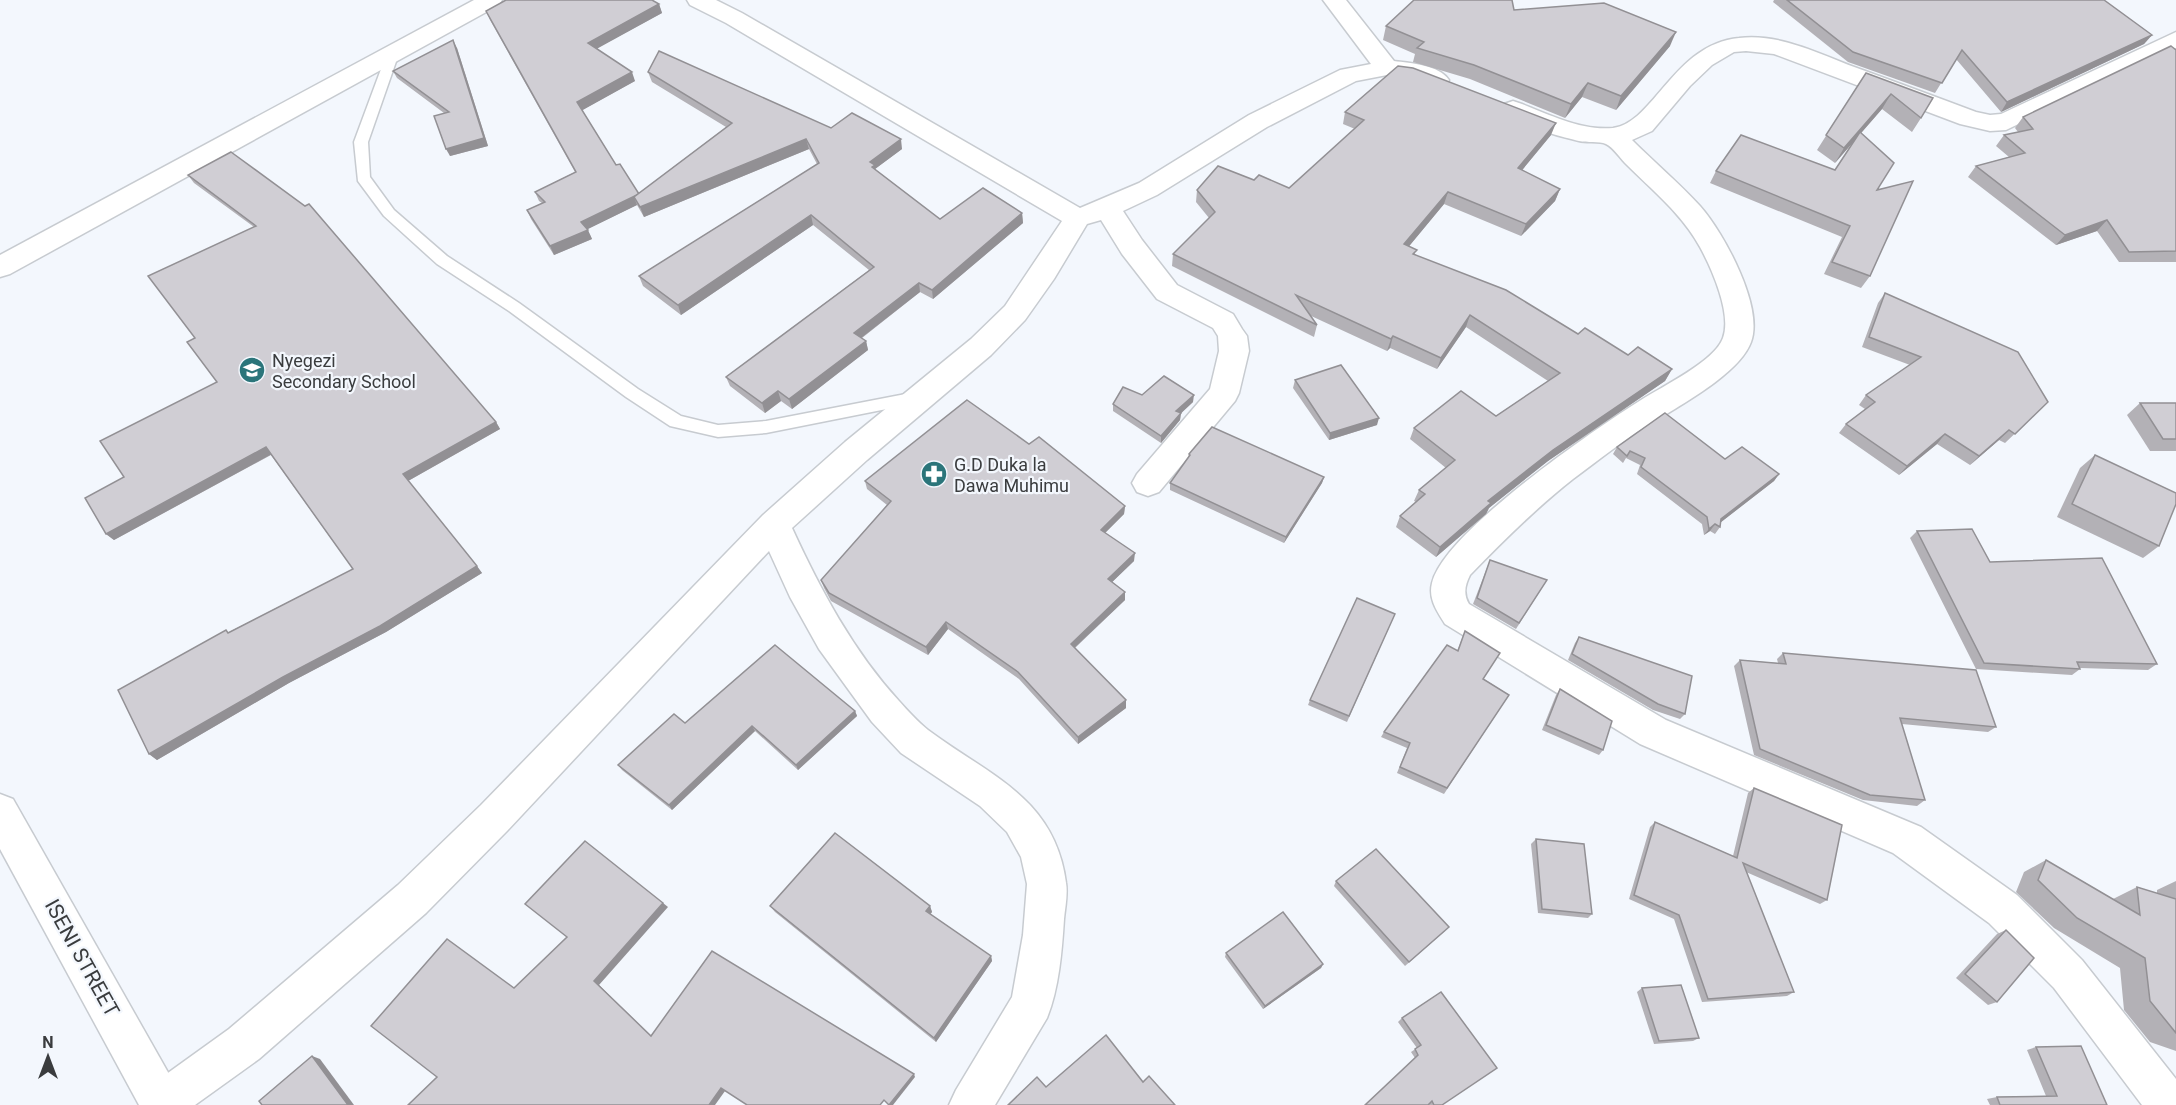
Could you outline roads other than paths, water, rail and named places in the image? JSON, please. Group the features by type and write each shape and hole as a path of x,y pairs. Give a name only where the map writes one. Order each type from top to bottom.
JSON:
{"street":[{"path":"0,267 491,0"},
{"path":"698,0 1092,213 1132,247 1167,292 1223,321 1233,336 1234,351 1224,393 1148,483"},
{"path":"1334,0 1387,69"},
{"path":"1490,100 1584,134 1614,137 1631,134 1643,125 1702,59 1726,47 1750,44 1778,47 1969,118 1990,123 2006,122 2176,39"},
{"path":"163,1104 244,1044 412,899 494,818 774,524 856,451 981,347 1015,313 1044,272 1092,213 1149,189 1258,121 1348,75 1387,69 1415,71 1458,88"},
{"path":"1614,137 1692,214 1714,247 1737,302 1740,324 1737,342 1719,364 1620,428 1560,472 1502,521 1458,565 1449,582 1448,599 1457,614 1653,732 1907,840 2002,909 2060,966 2169,1105"},
{"path":"774,524 802,587 831,638 885,711 914,741 993,795 1020,819 1039,852 1047,884 1043,934 1032,1003 971,1105"},
{"name":"ISENI STREET","path":"0,812 163,1104"}],"lane":[{"path":"393,53 361,142 363,178 389,213 442,260 514,307 632,393 676,421 717,431 766,427 828,417 924,396"}],"place":[{"name":"Nyegezi Secondary School","path":"252,370"},
{"name":"G.D Duka la Dawa Muhimu","path":"934,474"}]}
